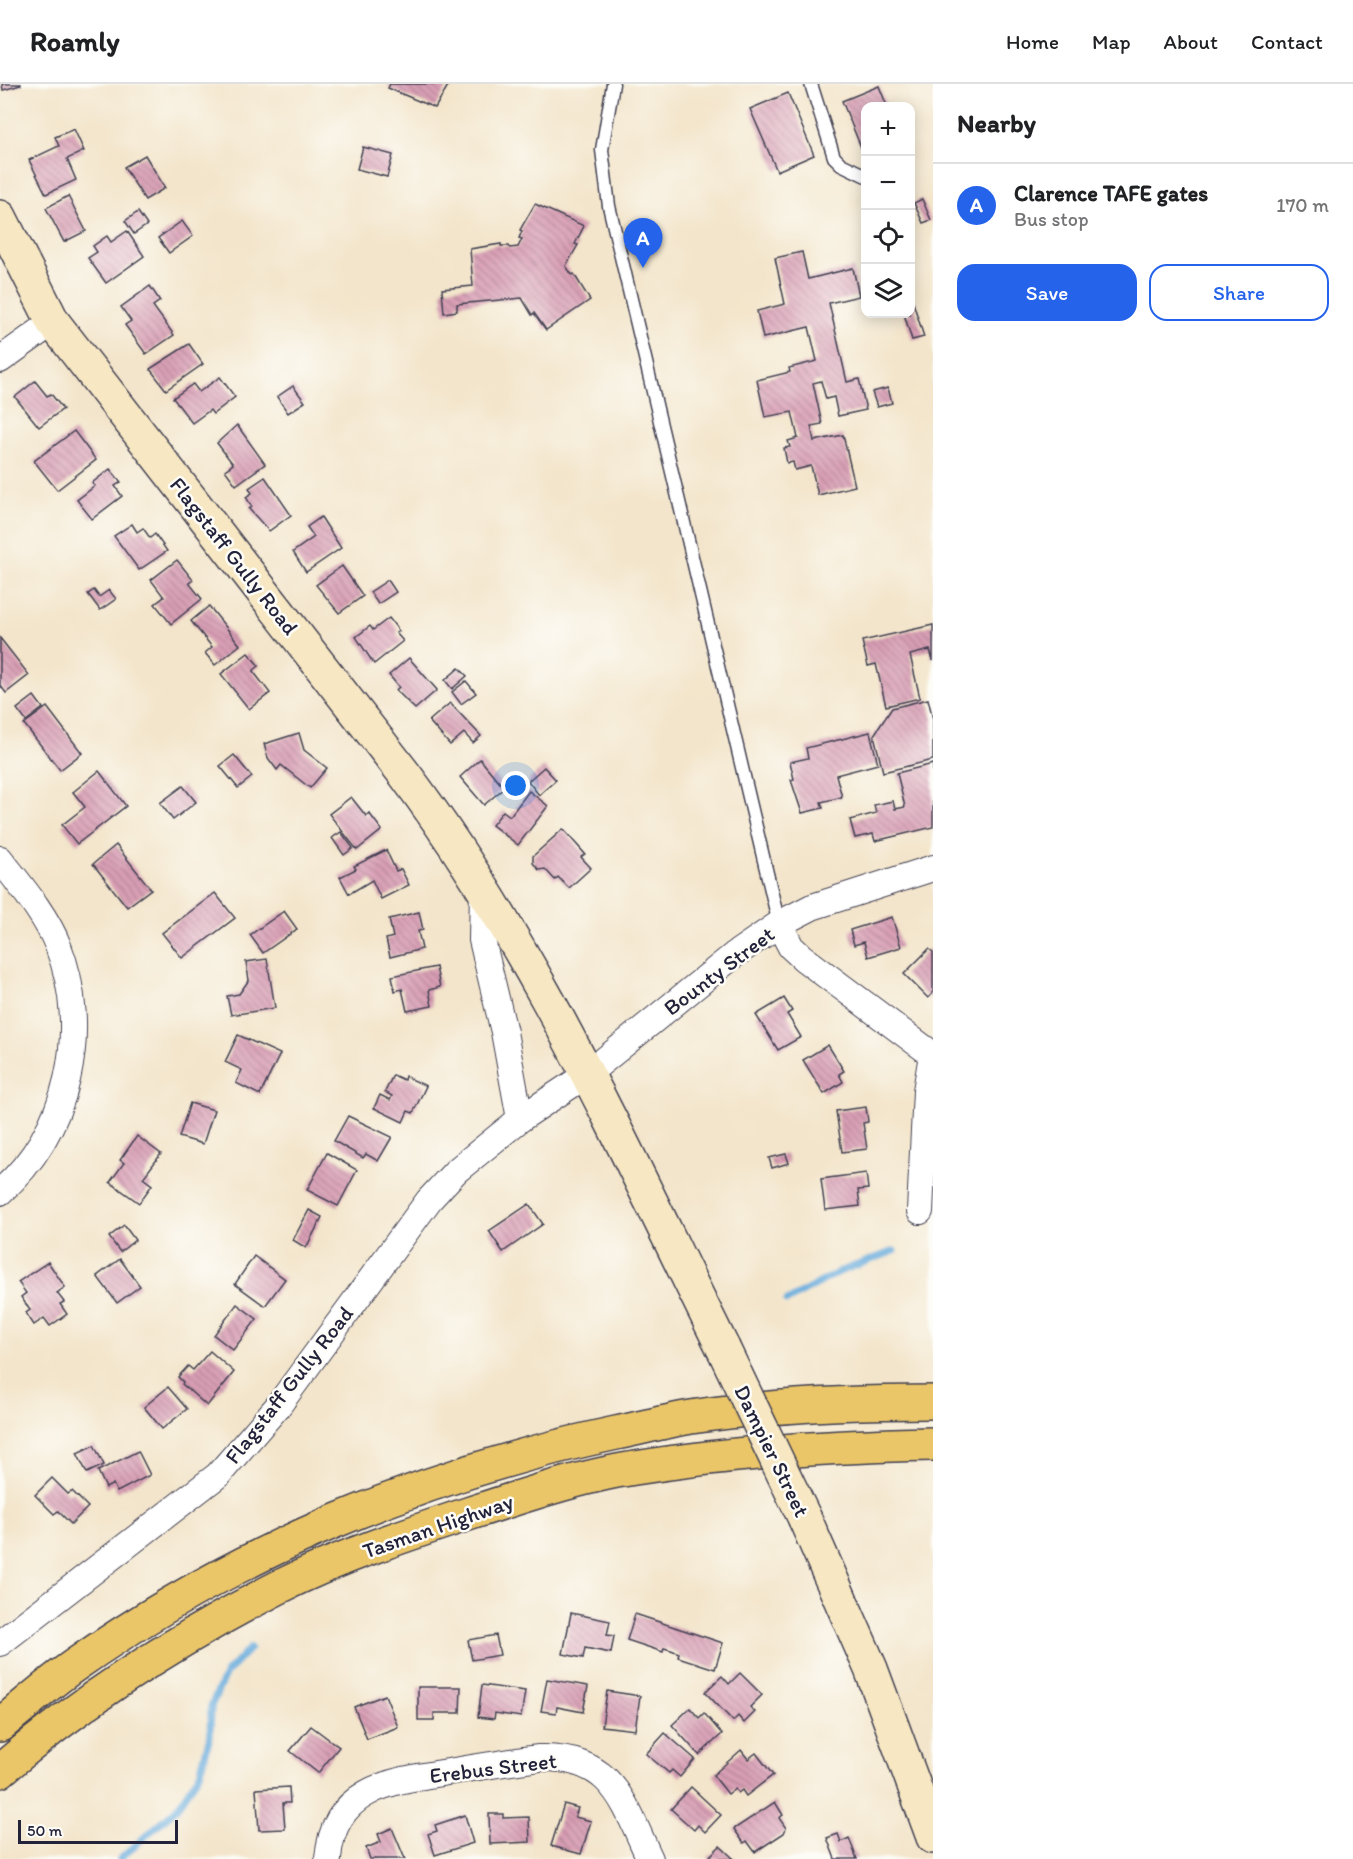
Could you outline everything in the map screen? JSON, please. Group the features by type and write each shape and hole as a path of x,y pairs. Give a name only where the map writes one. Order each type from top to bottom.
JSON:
{"highway":[{"name":"Tasman Highway","path":"0,1725 75,1665 219,1575 312,1530 394,1497 545,1448 691,1417 854,1402 933,1402"},
{"name":"Tasman Highway","path":"0,1771 32,1743 99,1693 165,1651 281,1586 396,1539 511,1500 633,1468 841,1446 933,1444"}],"street":[{"name":"Flagstaff Gully Road","path":"0,217 53,322 444,827 483,888 586,1075 520,1119 456,1171 429,1200 278,1406 218,1475 0,1643"},
{"path":"0,360 53,322"},
{"path":"0,860 34,905 58,945 73,998 75,1029 71,1062 63,1096 48,1130 31,1160 0,1192"},
{"path":"779,924 812,907 933,868"},
{"path":"483,888 482,940 504,1032 520,1119"},
{"name":"Bounty Street","path":"586,1075 734,955 779,924 791,947 803,958 933,1055 926,1090 920,1211"},
{"name":"Dampier Street","path":"586,1075 723,1348 805,1519 871,1669 933,1837"},
{"name":"Erebus Street","path":"328,1859 334,1830 342,1815 366,1793 383,1784 504,1763 558,1758 589,1766 611,1784 628,1812 650,1859"}],"lane":[{"path":"614,84 602,150 609,207 779,924"},
{"path":"812,84 834,158 861,174"}],"building":[{"path":"2,84 21,84 21,85 3,90"},
{"path":"390,84 449,84 435,108 388,88"},
{"path":"879,86 885,102 861,102 861,147 842,101"},
{"path":"788,93 814,155 777,171 750,109"},
{"path":"74,129 84,151 67,159 76,180 46,194 29,160 59,146 55,137"},
{"path":"363,147 393,155 387,177 357,169"},
{"path":"145,155 165,188 145,200 124,167"},
{"path":"68,196 86,231 64,242 46,208"},
{"path":"922,199 931,220 923,223 915,202"},
{"path":"535,204 584,226 575,244 578,245 566,266 572,275 574,274 590,300 546,330 534,313 532,315 522,298 457,304 457,311 444,313 442,289 473,286 470,249 501,244 501,246 510,248 518,247 522,239 519,238 522,231 520,230"},
{"path":"138,212 147,225 134,234 125,221"},
{"path":"182,221 193,236 169,253 158,238"},
{"path":"127,231 144,256 106,283 88,258 97,252 93,246 107,236 111,242"},
{"path":"802,252 808,279 853,268 859,296 829,303 847,382 859,379 866,410 838,416 834,397 826,399 821,381 813,383 822,424 811,426 814,441 843,435 855,486 818,495 811,466 795,470 793,462 787,463 784,448 790,447 788,441 798,438 792,412 765,417 757,380 790,372 789,368 817,361 809,327 763,338 757,311 785,304 775,258"},
{"path":"150,286 160,301 153,306 174,335 146,354 125,325 131,321 121,307"},
{"path":"915,309 924,337 912,340 905,318 915,318"},
{"path":"189,344 203,364 166,390 150,369"},
{"path":"220,377 235,397 213,414 210,410 192,423 173,398 193,384 199,392"},
{"path":"35,381 47,396 51,394 63,409 39,427 15,397"},
{"path":"293,386 305,402 288,413 277,397"},
{"path":"888,388 892,403 877,407 872,392"},
{"path":"237,425 265,464 236,485 225,470 233,464 217,443"},
{"path":"74,431 96,460 57,490 34,461"},
{"path":"110,469 121,482 115,486 122,496 92,519 77,500 95,486 92,483"},
{"path":"265,477 291,515 269,531 249,509 252,507 246,497 252,493 249,488"},
{"path":"321,517 341,548 306,572 293,552 314,537 307,527"},
{"path":"132,524 137,532 143,528 150,538 155,534 167,551 139,570 114,536"},
{"path":"177,560 193,580 189,583 202,599 171,624 155,604 164,597 151,580"},
{"path":"342,566 363,596 339,613 316,585"},
{"path":"388,580 396,592 378,604 370,592"},
{"path":"94,590 99,597 109,590 116,599 100,610 88,594"},
{"path":"209,606 240,645 215,665 205,653 212,647 191,621"},
{"path":"389,618 399,631 396,633 403,641 374,664 356,637 370,626 373,630"},
{"path":"933,625 933,661 930,650 910,655 920,698 886,706 876,664 868,666 862,641"},
{"path":"0,638 29,675 6,693 0,685"},
{"path":"248,653 259,666 253,671 270,693 249,709 221,674"},
{"path":"409,658 437,690 415,709 396,690 399,687 389,675"},
{"path":"459,668 467,676 452,689 445,680"},
{"path":"466,681 476,693 461,704 452,692"},
{"path":"34,696 43,708 26,721 17,709"},
{"path":"928,699 933,719 933,760 883,772 874,735 892,708"},
{"path":"450,703 481,736 473,743 464,733 450,745 429,721"},
{"path":"47,707 82,753 60,770 24,724"},
{"path":"870,732 878,764 836,775 842,797 821,802 823,808 802,813 791,780 794,779 790,762 808,758 806,748"},
{"path":"299,733 304,750 327,768 310,788 281,765 277,770 268,758 264,744"},
{"path":"234,755 252,777 238,788 220,766"},
{"path":"480,759 504,788 484,805 460,777"},
{"path":"933,764 933,827 875,841 873,834 855,838 850,820 876,813 874,805 893,801 895,809 905,807 897,773"},
{"path":"544,767 556,780 539,795 528,781"},
{"path":"99,771 126,806 77,844 62,825 85,807 73,792"},
{"path":"183,786 196,802 173,820 160,803"},
{"path":"529,791 548,806 518,845 492,825 503,811 510,816"},
{"path":"351,797 366,816 369,813 382,830 357,850 329,814"},
{"path":"563,829 585,854 581,857 591,868 569,888 558,877 555,880 545,869 539,870 533,863 533,856"},
{"path":"341,832 353,848 344,855 332,838"},
{"path":"116,845 151,889 127,907 93,864"},
{"path":"386,850 396,871 401,869 409,885 381,899 372,880 349,894 340,877 356,869 354,866"},
{"path":"215,893 235,918 182,958 162,933"},
{"path":"284,911 297,929 263,953 250,935"},
{"path":"419,912 423,930 418,931 422,949 390,957 386,939 393,937 389,919"},
{"path":"892,917 901,947 868,957 864,942 854,945 850,930"},
{"path":"929,949 933,952 933,993 928,998 904,974"},
{"path":"267,959 275,1008 231,1015 227,996 239,994 249,980 246,962"},
{"path":"436,967 440,987 429,990 432,1006 407,1011 402,989 395,991 392,976"},
{"path":"784,998 792,1011 787,1014 801,1037 778,1050 756,1015"},
{"path":"238,1035 280,1054 260,1095 236,1083 242,1070 225,1062"},
{"path":"828,1045 844,1071 839,1074 843,1082 824,1094 803,1060"},
{"path":"393,1075 404,1080 405,1076 426,1086 413,1113 408,1111 403,1122 374,1108 380,1095 390,1100 392,1096 385,1092"},
{"path":"190,1103 214,1110 203,1144 179,1137"},
{"path":"866,1107 868,1122 863,1123 867,1149 842,1152 836,1111"},
{"path":"348,1116 392,1137 378,1161 366,1154 363,1158 334,1141"},
{"path":"137,1136 161,1154 143,1178 152,1185 139,1203 110,1182 124,1163 120,1160"},
{"path":"327,1153 357,1170 338,1206 307,1190"},
{"path":"786,1154 789,1163 772,1168 769,1158"},
{"path":"866,1173 868,1189 858,1190 860,1206 825,1210 821,1179"},
{"path":"529,1204 543,1224 503,1252 489,1231"},
{"path":"309,1210 322,1217 306,1248 293,1240"},
{"path":"124,1225 135,1240 120,1252 109,1237"},
{"path":"254,1256 285,1279 265,1306 235,1284"},
{"path":"120,1259 140,1286 117,1303 97,1276"},
{"path":"48,1262 65,1287 57,1293 64,1302 60,1304 67,1314 50,1326 44,1318 34,1325 26,1313 30,1310 21,1297 26,1293 18,1282"},
{"path":"237,1304 257,1319 233,1350 214,1335"},
{"path":"210,1351 234,1372 207,1406 182,1384 183,1382 178,1377 188,1366 193,1370"},
{"path":"168,1387 187,1409 162,1429 144,1407"},
{"path":"94,1445 104,1465 87,1473 77,1453"},
{"path":"138,1451 150,1475 117,1492 113,1484 106,1488 98,1471"},
{"path":"52,1478 68,1494 72,1491 88,1507 71,1524 58,1511 54,1514 35,1495"},
{"path":"571,1613 610,1621 607,1635 614,1636 611,1653 585,1648 583,1658 563,1654"},
{"path":"635,1614 723,1643 715,1669 678,1657 679,1653 671,1650 664,1648 663,1652 627,1640"},
{"path":"496,1635 500,1655 472,1660 468,1640"},
{"path":"740,1673 762,1695 750,1707 755,1712 744,1723 738,1716 733,1721 705,1692 722,1676 729,1684"},
{"path":"547,1679 588,1686 583,1712 557,1707 556,1713 541,1711"},
{"path":"482,1685 525,1691 521,1717 495,1713 494,1719 478,1717"},
{"path":"418,1687 461,1687 460,1713 434,1713 434,1720 418,1720"},
{"path":"607,1691 640,1696 635,1730 602,1726"},
{"path":"385,1695 398,1727 367,1739 354,1707"},
{"path":"690,1708 699,1718 704,1713 722,1734 699,1755 672,1725"},
{"path":"311,1726 339,1747 318,1773 290,1751"},
{"path":"665,1733 695,1759 680,1777 672,1770 669,1773 646,1754"},
{"path":"741,1750 748,1759 756,1753 773,1775 746,1796 742,1790 738,1793 735,1789 728,1794 713,1775"},
{"path":"289,1787 290,1803 283,1803 285,1829 259,1830 256,1789"},
{"path":"691,1787 721,1815 705,1832 698,1825 694,1830 671,1809"},
{"path":"775,1802 783,1815 779,1818 786,1828 784,1833 755,1852 747,1841 744,1843 734,1829"},
{"path":"564,1804 578,1808 575,1817 591,1821 581,1854 551,1846"},
{"path":"489,1814 503,1814 503,1818 529,1817 530,1842 490,1844"},
{"path":"465,1815 473,1843 435,1855 428,1834 437,1831 435,1825"},
{"path":"392,1828 405,1859 370,1859 366,1848 381,1842 378,1834"},
{"path":"838,1834 841,1842 849,1838 857,1859 835,1859 827,1838"},
{"path":"720,1846 734,1859 707,1859"}],"waterway":[{"path":"787,1301 839,1272 894,1251"},
{"path":"120,1859 177,1808 200,1773 210,1737 211,1706 226,1673 250,1648"}],"place":[{"name":"Clarence TAFE gates","path":"643,268"}]}
